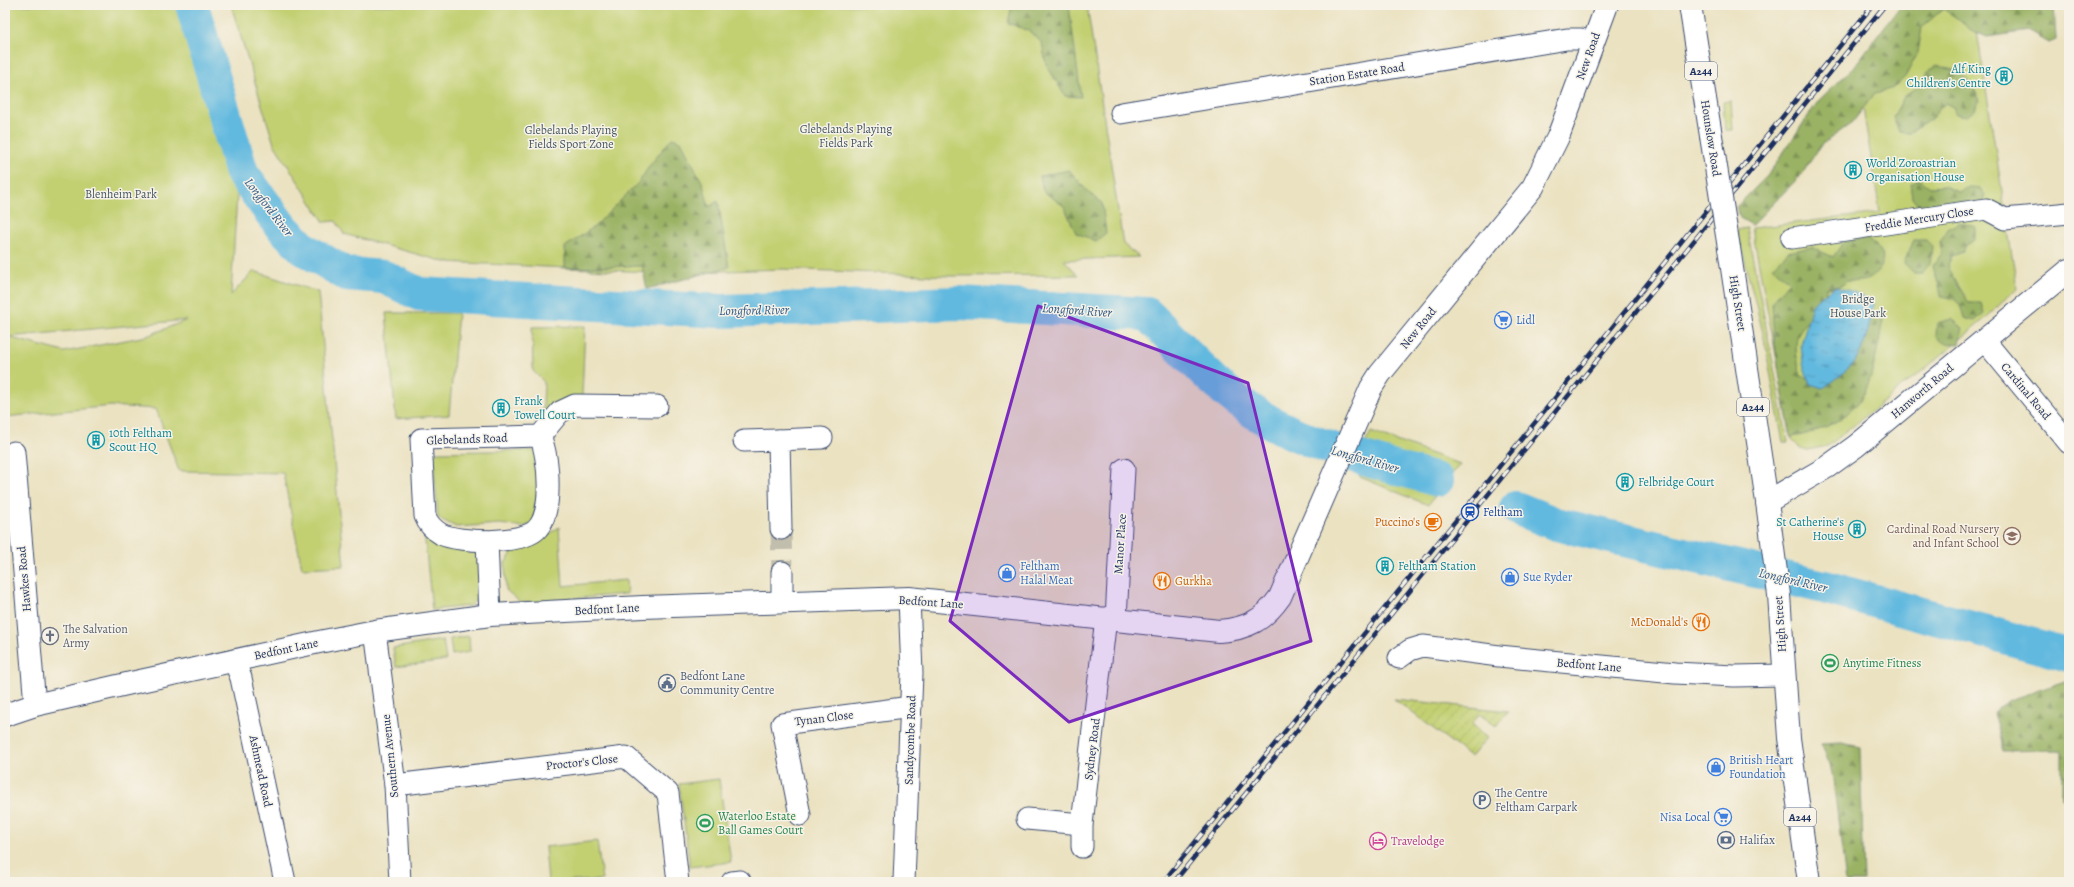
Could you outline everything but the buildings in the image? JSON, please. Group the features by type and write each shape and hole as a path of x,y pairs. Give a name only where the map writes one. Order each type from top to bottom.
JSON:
{"main road":[{"name":"New Road","path":"1218,631 1246,626 1269,612 1274,606 1287,583 1371,388 1380,374 1533,187 1558,137 1607,5"},
{"name":"Hounslow Road","path":"1690,5 1729,248"},
{"name":"High Street","path":"1729,248 1767,502 1779,595 1792,767 1809,882"},
{"name":"Hanworth Road","path":"1767,502 1837,461 2069,270"},
{"name":"Bedfont Lane","path":"5,715 35,705 234,660 375,631 490,614 909,598 1111,618 1218,631"}],"street":[{"name":"Station Estate Road","path":"1121,113 1567,39 1581,39 1593,43"},
{"name":"Freddie Mercury Close","path":"1792,238 1986,209 2005,219 2069,213"},
{"name":"Cardinal Road","path":"1984,340 2069,443"},
{"path":"540,436 560,412 575,405 657,406"},
{"name":"Glebelands Road","path":"540,436 544,446 548,489 544,517 541,524 535,531 528,535 487,541 454,538 442,534 428,522 425,516 421,439 540,436"},
{"path":"744,441 822,438"},
{"path":"779,440 781,529"},
{"name":"Hawkes Road","path":"14,452 35,705"},
{"name":"Manor Place","path":"1111,618 1124,469"},
{"path":"487,541 490,614"},
{"path":"782,572 782,602"},
{"name":"Sandycombe Road","path":"904,882 912,673 909,598"},
{"name":"Sydney Road","path":"1082,847 1082,824 1111,618"},
{"name":"Southern Avenue","path":"375,631 394,785 400,882"},
{"name":"Bedfont Lane","path":"1399,658 1410,650 1423,646 1499,656 1675,673 1734,676 1784,675"},
{"name":"Ashmead Road","path":"234,660 241,678 285,882"},
{"name":"Tynan Close","path":"800,815 782,724 911,707"},
{"name":"Proctor's Close","path":"394,785 626,757 668,794 678,882"},
{"path":"1027,820 1082,824"}],"highlighted area":[{"path":"1038,306 1248,383 1311,641 1069,722 950,621"}],"green space":[{"name":"Blenheim Park","path":"5,5 178,5 238,178 231,295 254,271 318,292 344,566 302,568 283,473 179,471 156,409 111,406 5,417","holes":["187,320 147,336 64,352 8,337"]},
{"path":"231,5 1087,5 1123,244 1139,257 1064,260 1078,275 951,276 782,269 669,273 445,262 344,234 336,221 324,222 274,144"},
{"path":"1012,5 1069,5 1081,97 1065,96 1046,64 1042,43 1029,31 1008,23"},
{"path":"1901,5 2054,5 2056,39 2049,42 2030,31 1987,37 1971,30 1943,9 1922,27 1918,53 1905,77 1894,88 1875,93 1852,123 1821,145 1802,174 1752,225 1740,218 1736,207 1768,175 1819,100 1853,68"},
{"name":"Bridge House Park","path":"1928,5 1973,5 2017,288 1987,317 1828,446 1807,450 1801,449 1792,440 1752,228 1880,213 1862,102"},
{"path":"1937,65 1958,71 1968,80 1979,101 1975,110 1967,116 1956,114 1953,107 1945,103 1931,119 1909,133 1899,132 1893,117 1904,97 1925,81 1926,73"},
{"path":"1731,101 1733,130 1725,130 1723,102"},
{"path":"672,138 681,141 703,184 709,207 718,201 729,267 647,289 642,266 565,268 565,247 595,226 639,182 650,165"},
{"path":"1069,170 1089,193 1102,203 1106,233 1096,241 1076,233 1064,206 1043,191 1040,176"},
{"path":"1919,179 1930,187 1944,186 1958,192 1969,187 1980,188 1985,195 1984,205 1939,211 1933,205 1919,207 1912,198 1910,184"},
{"path":"1960,222 1975,227 1975,240 1966,245 1963,252 1952,256 1947,267 1969,303 1981,303 1984,313 1975,321 1964,318 1961,308 1957,302 1951,298 1941,296 1933,266 1942,253 1940,242 1948,229"},
{"path":"1747,228 1788,442 1783,442 1763,333 1737,230"},
{"path":"1866,238 1880,250 1882,254 1882,262 1878,270 1866,280 1847,281 1841,286 1826,288 1824,309 1814,316 1801,329 1796,344 1796,353 1801,376 1814,380 1861,310 1884,316 1875,361 1868,384 1858,403 1844,416 1819,430 1791,437 1776,353 1772,302 1789,282 1773,267 1788,252 1811,247 1833,257 1844,241"},
{"path":"1914,240 1926,240 1932,246 1930,264 1922,273 1914,273 1904,263"},
{"path":"386,313 458,313 449,415 396,419"},
{"path":"1952,319 1963,328 1959,344 1944,343 1936,336 1937,323"},
{"path":"585,326 582,396 542,433 544,382 533,371 532,327"},
{"path":"1371,432 1460,464 1428,505 1360,477 1356,462"},
{"path":"541,450 539,520 524,527 500,524 456,527 438,518 433,457 436,452"},
{"path":"559,527 563,586 626,580 627,594 521,603 506,590 505,563 515,549 539,542"},
{"path":"424,531 477,553 481,560 483,593 470,606 432,610"},
{"path":"469,636 470,652 452,655 450,639"},
{"path":"443,640 446,660 396,667 393,648"},
{"path":"2069,680 2069,798 2062,798 2062,750 2002,751 2002,743 1994,712 2009,700"},
{"path":"1394,699 1508,711 1496,726 1479,714 1472,724 1487,738 1471,757"},
{"path":"1842,743 1860,747 1864,882 1846,882 1833,779 1830,764 1821,744"},
{"name":"Waterloo Estate Ball Games Court","path":"719,779 731,862 690,867 679,784"},
{"path":"597,841 602,880 548,882 545,847"}],"water":[{"path":"1835,287 1854,292 1873,303 1868,331 1860,352 1854,362 1846,370 1823,388 1810,384 1803,364 1801,345 1812,305 1821,296"}],"waterway":[{"name":"Longford River","path":"192,5 242,173 280,225 304,249 346,274 384,277 419,294 721,311 961,303 1147,314 1215,382 1244,406 1260,416 1324,446 1369,461 1437,480"},
{"name":"Longford River","path":"1516,508 1556,524 1824,587 2069,655"}],"tunnel":[{"path":"781,529 782,572"}],"railway":[{"path":"1163,882 1873,5"},
{"path":"1174,882 1885,5"}],"place":[{"name":"Alf King Children's Centre","path":"2004,76"},
{"name":"World Zoroastrian Organisation House","path":"1853,170"},
{"name":"Lidl","path":"1503,320"},
{"name":"Frank Towell Court","path":"501,408"},
{"name":"10th Feltham Scout HQ","path":"96,440"},
{"name":"Felbridge Court","path":"1625,482"},
{"name":"Feltham","path":"1470,512"},
{"name":"Puccino's","path":"1433,522"},
{"name":"St Catherine's House","path":"1857,529"},
{"name":"Cardinal Road Nursery and Infant School","path":"2012,536"},
{"name":"Feltham Station","path":"1385,566"},
{"name":"Feltham Halal Meat","path":"1007,573"},
{"name":"Sue Ryder","path":"1510,577"},
{"name":"Gurkha","path":"1162,581"},
{"name":"McDonald's","path":"1701,622"},
{"name":"The Salvation Army","path":"50,636"},
{"name":"Anytime Fitness","path":"1830,663"},
{"name":"Bedfont Lane Community Centre","path":"667,683"},
{"name":"British Heart Foundation","path":"1716,767"},
{"name":"The Centre Feltham Carpark","path":"1482,800"},
{"name":"Nisa Local","path":"1723,817"},
{"name":"Waterloo Estate Ball Games Court","path":"705,823"},
{"name":"Halifax","path":"1726,840"},
{"name":"Travelodge","path":"1378,841"}],"park label":[{"name":"Glebelands Playing Fields Park","path":"846,136"},
{"name":"Glebelands Playing Fields Sport Zone","path":"571,137"}]}
